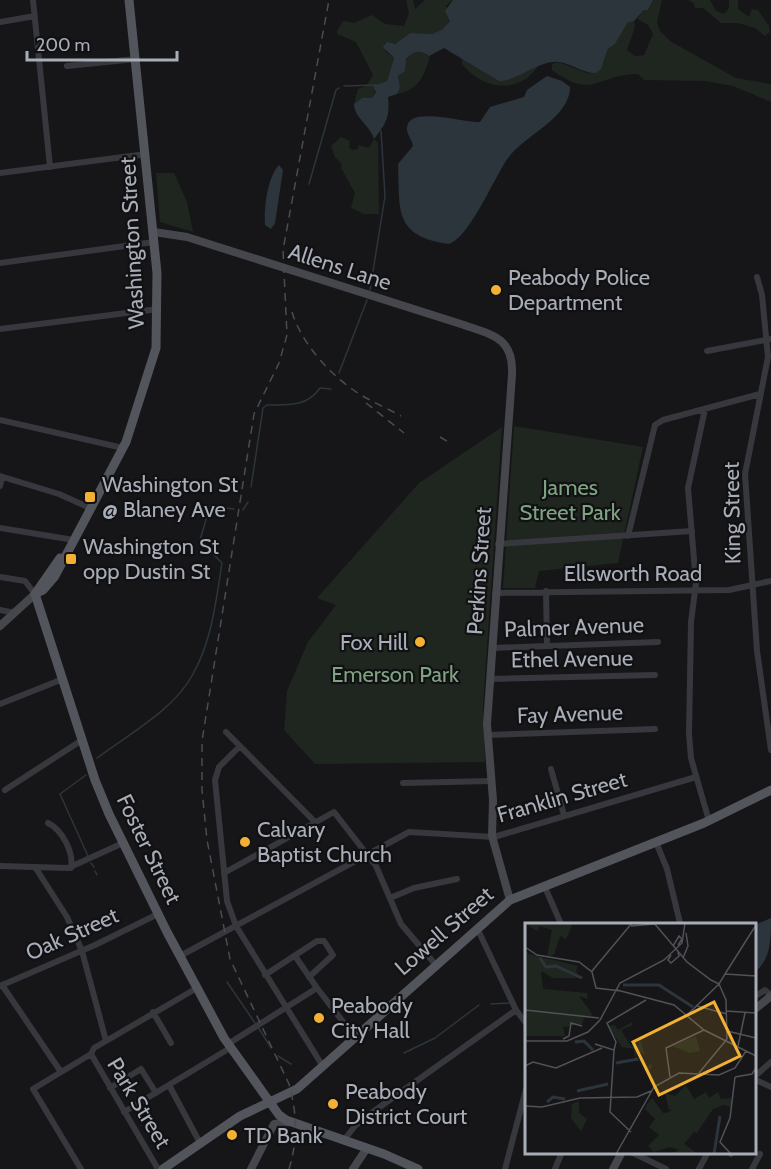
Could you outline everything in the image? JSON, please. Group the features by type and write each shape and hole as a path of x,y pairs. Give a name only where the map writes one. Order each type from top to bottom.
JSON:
{"main road":[{"name":"Washington Street","path":"35,594 43,590 55,576 123,448 154,357 158,309 154,237 129,0"},
{"name":"Washington Street","path":"35,594 74,540"},
{"path":"45,623 44,602 55,576"},
{"name":"Foster Street","path":"35,594 95,780 123,843 196,988 229,1046 279,1115 290,1122"},
{"name":"Lowell Street","path":"160,1169 240,1116 297,1089 476,927 510,900 709,820 771,790"},
{"path":"290,1122 367,1148 418,1169"}],"street":[{"path":"33,0 50,167"},
{"path":"0,22 34,16"},
{"path":"68,66 136,59"},
{"path":"0,173 146,154"},
{"path":"0,263 154,237"},
{"name":"Allens Lane","path":"154,237 187,237 464,325 500,339 509,350"},
{"name":"King Street","path":"757,277 762,295 768,357 745,474 757,651 771,750"},
{"path":"762,295 771,294"},
{"path":"0,329 158,309"},
{"path":"707,351 768,339"},
{"name":"Perkins Street","path":"509,350 512,375 498,544 487,735 492,836 510,900"},
{"path":"628,536 654,428 663,420 760,394"},
{"path":"705,409 689,482 694,590 691,622 689,734 696,777 709,820"},
{"path":"0,420 123,448"},
{"path":"0,486 1,476 59,494 92,509"},
{"path":"0,528 74,540"},
{"path":"498,544 692,531"},
{"path":"0,577 23,580 30,585 35,594"},
{"name":"Ellsworth Road","path":"495,593 694,590 752,587 771,581"},
{"path":"546,591 546,646"},
{"name":"Washington Street","path":"0,626 35,594"},
{"path":"0,610 15,613"},
{"name":"Palmer Avenue","path":"492,648 658,642"},
{"name":"Ethel Avenue","path":"490,679 655,675"},
{"path":"0,704 63,680"},
{"name":"Fay Avenue","path":"487,735 655,729"},
{"path":"225,732 314,821"},
{"path":"5,789 82,740"},
{"path":"240,746 215,774 227,901 236,926 322,1065"},
{"path":"551,769 564,815"},
{"name":"Franklin Street","path":"180,956 413,831 492,836 696,777"},
{"path":"403,783 491,781"},
{"path":"224,873 314,821 334,812 375,866 401,924 435,964"},
{"path":"48,823 56,828 65,841 73,861 71,868"},
{"path":"656,842 667,869 680,923"},
{"path":"0,866 71,868 123,843"},
{"path":"35,867 67,917 82,951 106,1041"},
{"path":"390,898 414,888 456,879"},
{"path":"544,885 561,923"},
{"name":"Oak Street","path":"1,985 82,951 158,914"},
{"path":"476,927 516,1010 525,1022"},
{"path":"265,975 316,941 324,941 333,954 309,977"},
{"path":"295,956 354,1036"},
{"path":"1,985 61,1072"},
{"path":"81,1169 33,1089 91,1054 94,1048 196,988"},
{"path":"124,1112 229,1046 256,1025 317,988"},
{"path":"756,996 765,990 771,996 756,1008"},
{"path":"344,1140 355,1126 370,1114 516,1010"},
{"path":"153,1012 171,1043"},
{"name":"Park Street","path":"91,1054 160,1169"},
{"path":"756,1076 771,1062"},
{"path":"110,1088 141,1069 156,1093"},
{"path":"756,1079 771,1088"},
{"path":"169,1085 200,1143"},
{"path":"505,1169 525,1093"},
{"path":"251,1169 274,1124 290,1122"},
{"path":"353,1169 367,1148"},
{"path":"555,1169 561,1154"},
{"path":"613,1169 621,1154"},
{"path":"635,1154 666,1169"},
{"path":"699,1169 707,1154"},
{"path":"754,1168 760,1154"}],"green space":[{"path":"406,0 413,0 415,9 425,0 453,0 446,6 450,21 438,34 410,33 385,51 394,58 387,81 377,85 372,99 362,98 354,104 358,89 366,86 373,75 356,42 337,34 337,31 343,21 354,23 372,15 385,24 404,26 409,13"},
{"path":"653,0 662,0 657,22 660,31 670,41 736,78 771,84 771,102 733,86 705,81 644,80 638,74 624,75 587,85 566,79 552,70 552,64 558,62 587,73 604,62 608,49 615,44 628,21 634,21 635,27 627,50 635,56 644,55 653,34 648,25 637,19 644,10 648,10"},
{"path":"688,0 710,0 716,11 724,14 729,8 729,0 738,0 738,9 749,17 752,9 758,10 769,26 770,32 765,36 755,28 738,23 721,23 703,8 695,8 694,3"},
{"path":"421,51 430,57 423,76 411,89 397,94 400,88 397,80 405,61 412,54"},
{"path":"462,57 499,81 538,66 530,76 520,82 500,86 479,79 462,64"},
{"path":"341,137 350,141 349,148 353,150 358,149 358,145 369,148 374,139 378,143 379,214 364,214 351,208 355,193 331,146"},
{"path":"156,173 174,173 187,202 193,232 160,222"},
{"name":"James Street Park","path":"514,426 643,447 618,563 539,571 535,588 503,588"},
{"name":"Emerson Park","path":"502,427 483,707 485,762 315,764 284,730 287,691 308,642 336,605 317,598 419,483"}],"shaded area":[{"path":"453,0 653,0 648,10 644,10 634,21 628,22 615,44 608,49 601,69 596,73 586,72 564,63 551,62 514,78 499,81 444,48 429,56 423,52 414,53 406,59 405,71 398,76 400,88 397,94 388,97 387,119 374,139 357,114 354,104 362,98 372,98 376,92 373,86 387,81 394,58 383,47 387,42 395,44 410,33 438,34 450,21 445,11"},
{"path":"547,76 562,81 570,87 563,108 508,158 465,230 449,244 418,235 403,218 399,195 398,164 413,146 407,131 409,122 426,116 480,122 490,107 524,97 527,90"},
{"path":"279,165 283,170 275,223 271,229 265,225 266,202 269,185"},
{"path":"771,918 767,955 756,971 756,925"}],"waterway":[{"path":"434,34 444,30"},
{"path":"344,86 376,85"},
{"path":"309,184 336,90 339,88"},
{"path":"370,290 385,196 381,131"},
{"path":"339,373 367,300"},
{"path":"251,487 263,408 267,405 296,404 309,399 320,388 331,389"},
{"path":"243,510 248,502"},
{"path":"204,545 200,540 210,506 234,509"},
{"path":"97,758 163,710 185,687 193,674 209,634 222,563 210,551"},
{"path":"86,775 60,794 88,856"},
{"path":"91,863 94,867"},
{"path":"95,871 97,875"},
{"path":"227,982 255,1023"},
{"path":"491,1004 509,1003"},
{"path":"404,1053 435,1038 479,1005"},
{"path":"258,1027 271,1048"},
{"path":"278,1056 291,1064"}],"railway":[{"path":"289,1169 295,1137 292,1095 289,1084 230,959 207,840 202,790 202,741 254,414 279,363 287,335 283,250 329,0"},
{"path":"292,312 308,345 333,374 358,393 401,416"},
{"path":"366,403 404,433"},
{"path":"440,437 450,443"}],"place":[{"name":"Peabody Police Department","path":"496,290"},
{"name":"Washington St @ Blaney Ave","path":"90,497"},
{"name":"Washington St opp Dustin St","path":"71,559"},
{"name":"Fox Hill","path":"420,642"},
{"name":"Calvary Baptist Church","path":"245,842"},
{"name":"Peabody City Hall","path":"319,1018"},
{"name":"Peabody District Court","path":"333,1104"},
{"name":"TD Bank","path":"232,1135"}]}
